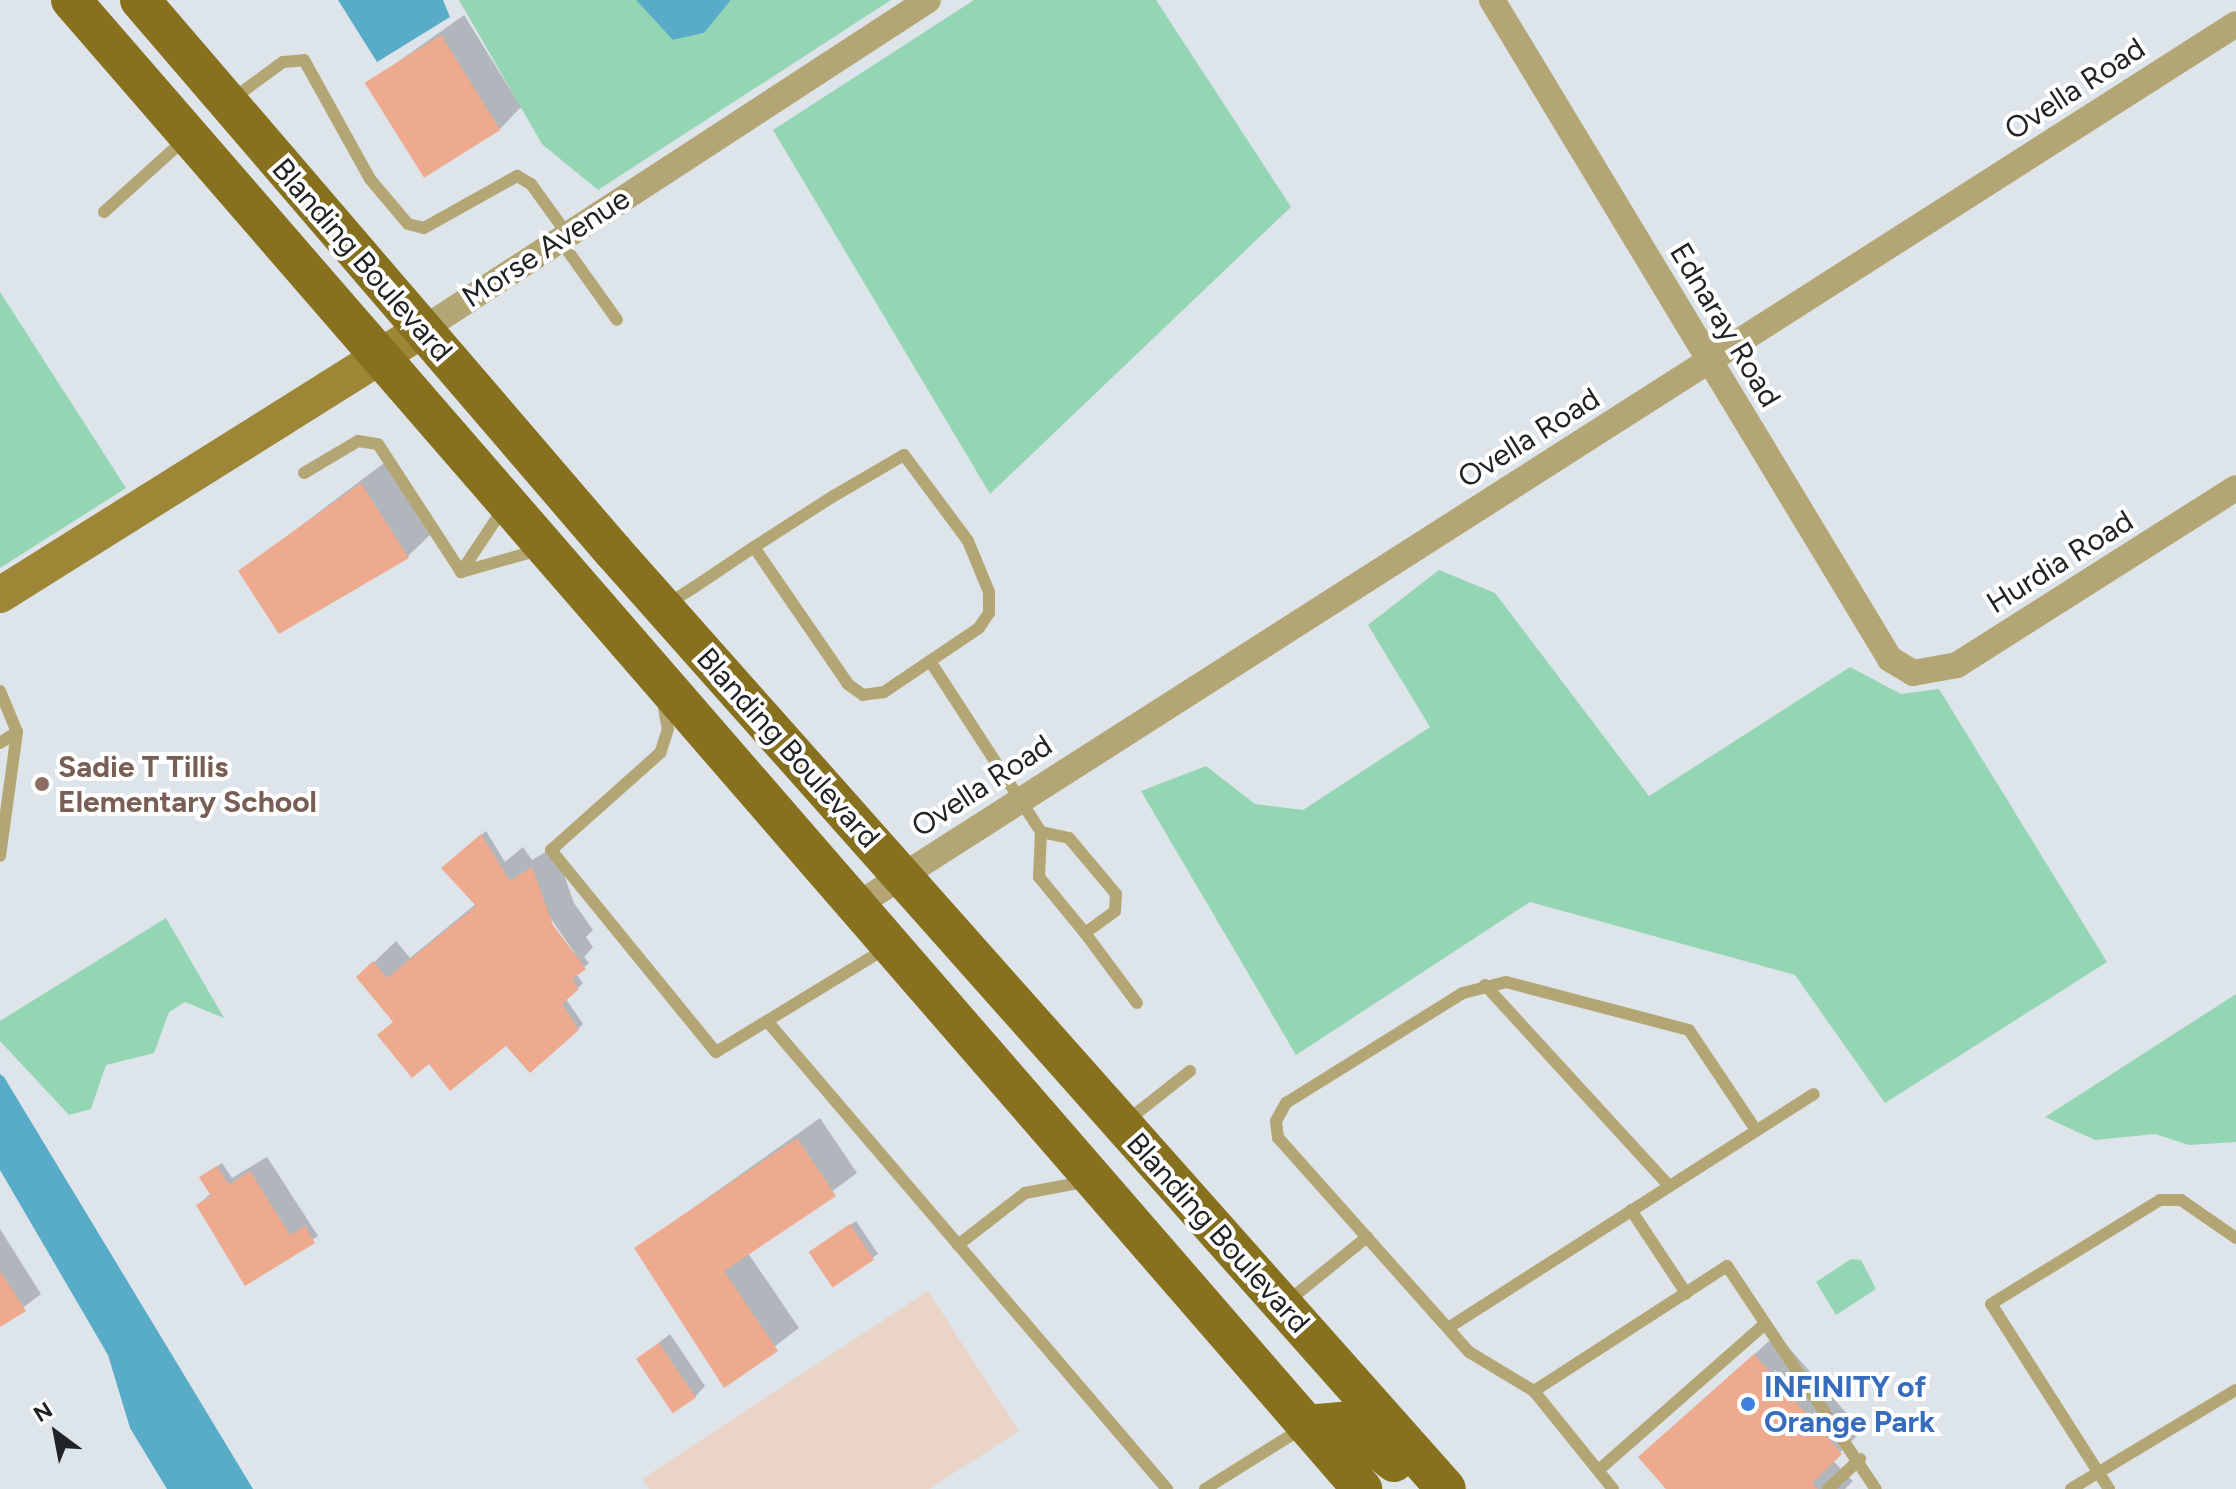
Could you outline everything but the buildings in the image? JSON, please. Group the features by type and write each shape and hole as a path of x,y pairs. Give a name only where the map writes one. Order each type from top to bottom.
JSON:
{"main road":[{"name":"Blanding Boulevard","path":"71,0 547,556 657,675 1362,1489"},
{"name":"Blanding Boulevard","path":"140,0 663,607 1446,1489"},
{"path":"547,556 600,578 631,606 663,607"},
{"path":"1306,1425 1332,1419 1357,1429 1418,1489"}],"street":[{"name":"Morse Avenue","path":"0,595 422,330 928,0"},
{"name":"Ednaray Road","path":"1492,0 1890,659 1913,673"},
{"name":"Ovella Road","path":"857,905 1020,798 2236,24"},
{"name":"Hurdia Road","path":"1913,673 1957,665 2236,488"}],"lane":[{"path":"228,103 299,58 370,179 408,224 424,228 517,176 563,237 617,320"},
{"path":"104,212 188,137"},
{"path":"304,473 358,441 378,444 461,572"},
{"path":"663,607 754,547 904,455 968,541 989,592 979,628 884,692 863,695 848,684 754,547"},
{"path":"461,572 504,506"},
{"path":"461,572 547,556"},
{"path":"930,661 1041,832 1039,877 1137,1003"},
{"path":"657,675 668,729 660,753 551,850 716,1052 891,945"},
{"path":"0,691 17,732 0,853"},
{"path":"0,743 17,732"},
{"path":"1041,832 1069,838 1116,894 1115,911 1085,933"},
{"path":"1613,1489 1601,1468 1534,1391 1469,1352 1278,1138 1276,1121 1286,1103 1485,985 1506,982 1689,1030 1756,1130"},
{"path":"1485,985 1669,1186"},
{"path":"767,1021 1167,1489"},
{"path":"1122,1125 1190,1071"},
{"path":"1448,1328 1814,1094"},
{"path":"958,1245 1025,1193 1095,1181"},
{"path":"2109,1489 1991,1304 2160,1200 2181,1200 2236,1238"},
{"path":"1631,1210 1686,1293"},
{"path":"1282,1305 1367,1237"},
{"path":"1534,1391 1727,1266 1860,1459 1876,1489"},
{"path":"1601,1468 1765,1324"},
{"path":"2071,1489 2236,1390"},
{"path":"1205,1489 1306,1425"},
{"path":"1828,1489 1860,1459"}],"shaded area":[{"path":"928,1291 1019,1431 929,1489 649,1489 642,1479"}],"green space":[{"path":"459,0 636,0 674,40 704,33 731,0 891,0 598,190 542,144"},
{"path":"974,0 1156,0 1291,207 990,494 773,130"},
{"path":"0,292 126,488 0,568"},
{"path":"1439,570 1495,593 1649,796 1850,667 1901,694 1939,689 2107,962 1885,1103 1795,975 1530,902 1296,1055 1141,791 1206,766 1255,804 1303,810 1430,727 1368,625"},
{"path":"166,918 224,1018 185,1002 169,1012 154,1053 106,1065 91,1109 69,1115 0,1041 0,1021"},
{"path":"2236,994 2236,1142 2189,1145 2155,1134 2095,1140 2045,1117"},
{"path":"1851,1259 1861,1260 1876,1289 1836,1315 1816,1282"}],"water":[{"path":"338,0 443,0 450,17 377,62"},
{"path":"636,0 731,0 704,33 673,40"},
{"path":"0,1074 253,1489 167,1489 130,1428 108,1355 0,1170"}],"place":[{"name":"Sadie T Tillis Elementary School","path":"42,784"},
{"name":"INFINITY of Orange Park","path":"1748,1404"}]}
